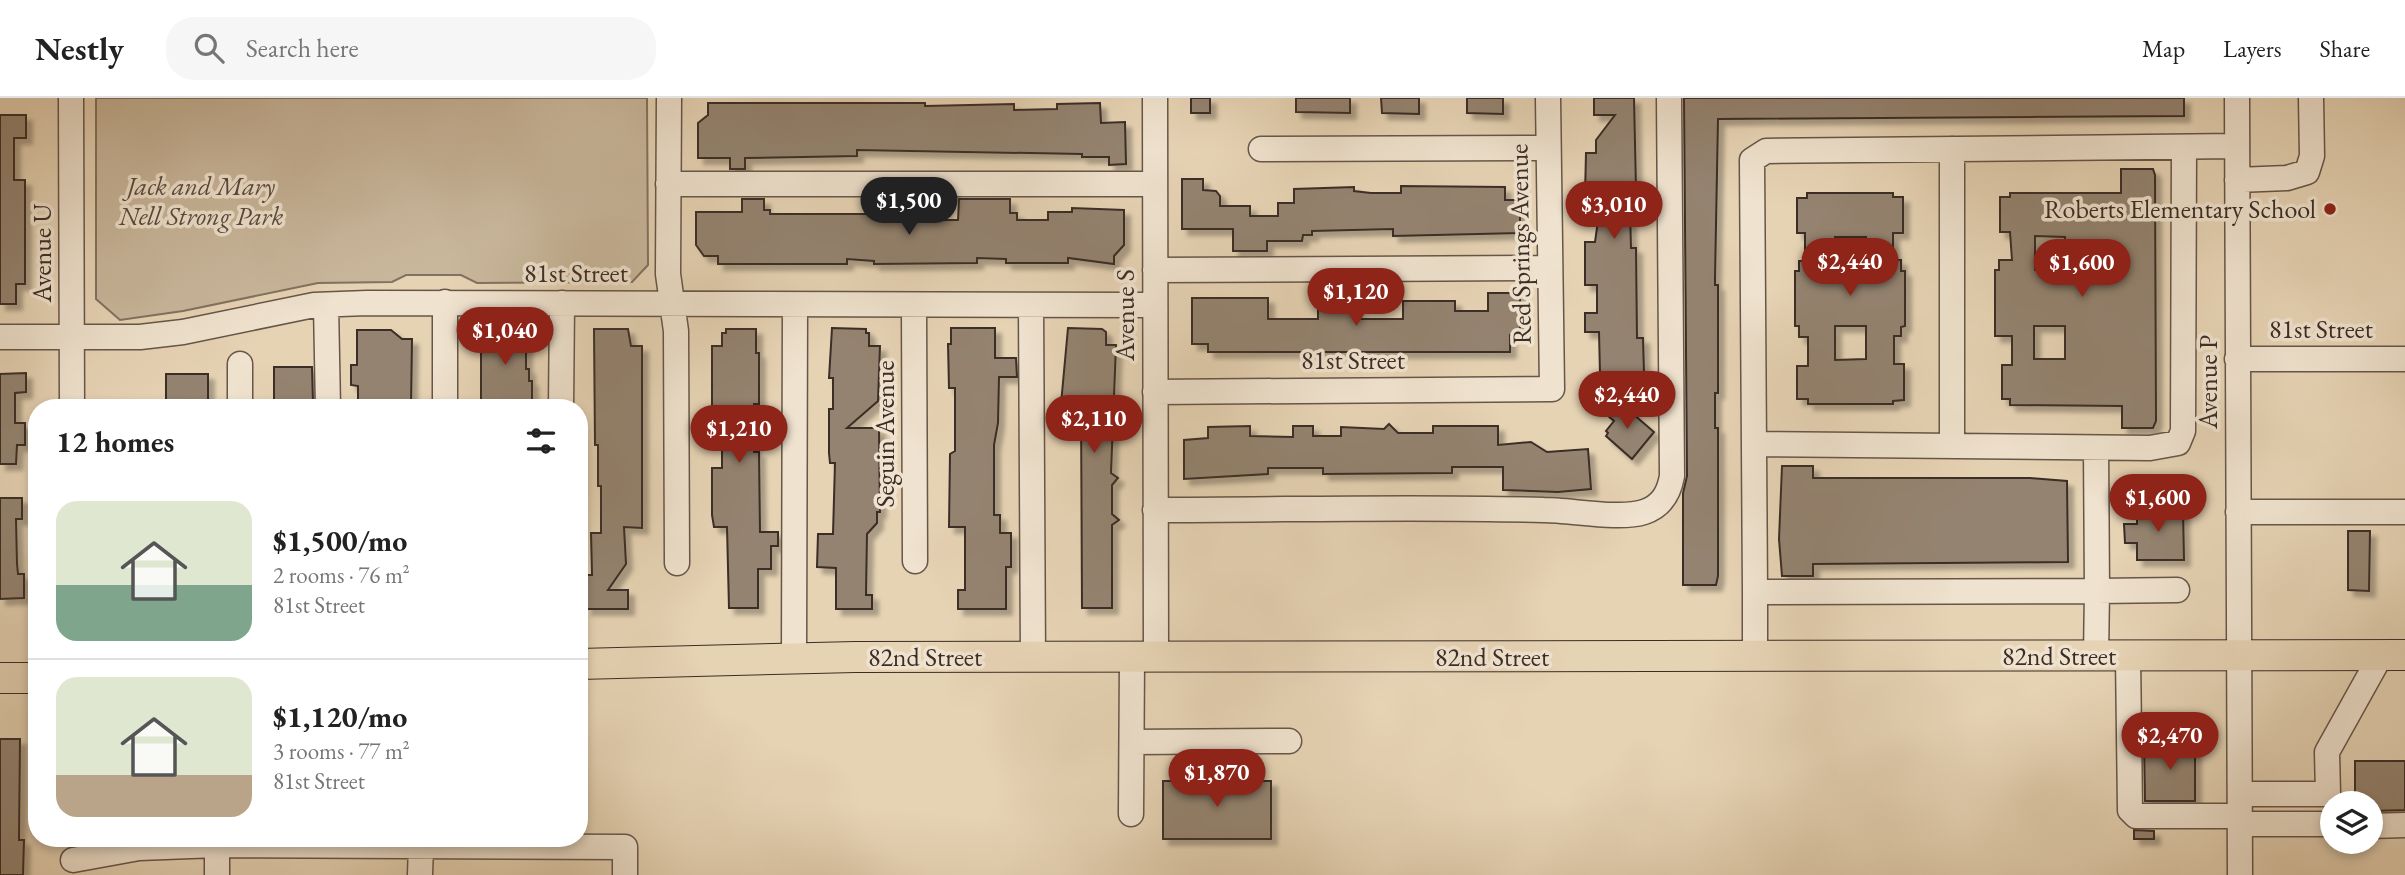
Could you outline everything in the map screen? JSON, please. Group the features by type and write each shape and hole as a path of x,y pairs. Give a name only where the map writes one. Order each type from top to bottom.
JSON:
{"main road":[{"name":"82nd Street","path":"588,664 794,658 2393,655"},
{"path":"0,678 28,678"}],"street":[{"name":"Avenue U","path":"71,98 72,399"},
{"path":"669,98 668,274 676,331 677,563"},
{"name":"Avenue S","path":"1131,814 1132,742 1144,658 1155,510 1154,98"},
{"name":"Red Springs Avenue","path":"1548,98 1552,389"},
{"path":"1155,510 1544,510 1624,514 1643,513 1665,499 1672,476 1669,98"},
{"name":"Avenue P","path":"2237,98 2240,875"},
{"path":"2238,180 2287,178 2307,172 2312,156 2311,98"},
{"path":"1755,656 1752,160 1766,151 2238,146"},
{"path":"1754,444 2150,448 2178,443 2183,431 2183,147"},
{"path":"1261,149 1548,148"},
{"path":"1952,149 1952,446"},
{"path":"668,184 1154,184"},
{"path":"1154,270 1549,268"},
{"name":"81st Street","path":"0,337 140,337 183,332 266,313 326,305 445,302 914,307 1155,305"},
{"path":"445,302 445,399"},
{"path":"561,399 562,303"},
{"path":"326,305 328,399"},
{"path":"794,658 795,305"},
{"path":"1031,306 1033,657"},
{"name":"Seguin Avenue","path":"914,307 915,561"},
{"name":"81st Street","path":"2238,359 2405,359"},
{"path":"240,363 240,399"},
{"name":"81st Street","path":"1155,391 1552,389"},
{"path":"2096,448 2096,656"},
{"path":"2238,512 2405,512"},
{"path":"1755,592 2177,590"},
{"path":"2128,656 2130,810 2136,816 2240,811 2328,794 2327,752 2393,655"},
{"path":"1132,742 1289,741"},
{"path":"2240,811 2320,822"},
{"path":"2383,826 2405,825"},
{"path":"73,858 165,847"},
{"path":"217,847 217,875"},
{"path":"420,875 421,847"},
{"path":"588,847 625,847 625,875"}],"green space":[{"name":"Jack and Mary Nell Strong Park","path":"96,98 647,98 648,265 632,282 477,283 461,275 406,275 392,282 318,283 183,311 120,320 96,299"}],"shaded area":[{"path":"2145,476 2177,476 2177,495 2145,495"}],"building":[{"path":"1191,98 1210,98 1210,113 1191,113"},
{"path":"1296,98 1350,98 1350,113 1296,112"},
{"path":"1381,98 1419,98 1419,114 1382,113"},
{"path":"1467,98 1503,98 1503,114 1467,113"},
{"path":"1594,98 1634,98 1636,188 1633,188 1633,211 1630,211 1631,248 1636,248 1637,338 1643,338 1644,373 1600,374 1599,332 1585,332 1585,313 1597,313 1597,285 1585,285 1585,242 1595,242 1597,228 1597,195 1585,195 1586,153 1596,153 1596,140 1615,115 1594,115"},
{"path":"1684,98 2184,98 2184,116 1718,119 1715,285 1718,285 1718,393 1715,393 1715,428 1718,428 1718,576 1716,585 1683,585 1683,493 1687,476"},
{"path":"708,103 925,103 925,106 1014,104 1014,110 1057,109 1057,104 1100,103 1101,123 1125,122 1126,164 1109,165 1109,157 1082,157 1082,154 857,150 857,156 745,158 745,169 730,169 730,158 698,158 698,123 708,115"},
{"path":"0,115 26,115 26,138 14,138 14,180 25,180 25,284 16,284 16,304 0,304"},
{"path":"2121,169 2153,169 2156,421 2153,428 2122,428 2122,406 2010,405 2010,399 2002,399 2002,365 2012,365 2012,336 1995,336 1995,270 1999,270 1999,260 2012,260 2010,232 2000,232 2000,197 2010,197 2010,193 2121,193","holes":["2035,236 2065,237 2065,270 2035,270","2034,326 2065,326 2065,359 2034,359"]},
{"path":"1182,179 1203,179 1203,190 1216,191 1220,196 1220,206 1250,206 1250,216 1278,216 1278,203 1294,203 1294,189 1354,187 1354,191 1401,193 1401,186 1505,187 1505,200 1520,200 1520,233 1393,236 1393,229 1312,231 1312,235 1303,235 1302,241 1267,241 1267,251 1233,251 1233,229 1182,229"},
{"path":"1807,193 1893,193 1893,197 1903,197 1903,233 1893,233 1893,260 1901,260 1901,271 1905,271 1905,326 1901,327 1901,336 1894,336 1894,364 1904,364 1904,400 1893,401 1893,404 1808,404 1808,399 1797,399 1797,366 1808,366 1808,337 1799,337 1799,326 1795,326 1795,271 1799,271 1799,261 1805,261 1805,233 1797,233 1797,198 1807,198","holes":["1835,237 1866,237 1866,271 1835,271","1835,326 1866,326 1866,359 1835,360"]},
{"path":"742,199 764,199 764,210 770,210 770,214 886,214 886,220 958,220 959,199 1010,199 1010,213 1017,213 1017,220 1048,220 1048,212 1072,212 1072,208 1124,210 1124,245 1114,256 1114,264 1068,258 1068,263 1006,263 1006,259 977,258 977,263 874,264 874,261 847,259 847,264 718,264 718,256 704,256 696,245 696,212 742,212"},
{"path":"1488,293 1520,293 1520,335 1510,335 1510,352 1208,352 1208,344 1192,344 1192,298 1268,298 1268,319 1318,319 1318,301 1354,301 1354,319 1403,319 1403,301 1455,301 1455,311 1488,311"},
{"path":"526,328 526,369 529,369 529,381 532,381 532,399 481,399 481,329"},
{"path":"832,328 866,329 866,333 869,333 869,346 880,346 878,401 847,428 879,428 880,512 877,512 877,523 867,534 866,595 872,595 872,609 836,609 836,568 817,567 818,534 833,534 835,463 830,463 829,453 829,409 833,409 833,378 829,378"},
{"path":"951,328 995,328 995,358 1016,358 1017,377 999,377 998,423 994,445 994,515 1000,515 1000,533 1011,533 1011,567 1006,567 1006,609 958,609 958,590 965,590 965,527 949,527 950,454 955,451 955,388 949,388 948,344 951,344"},
{"path":"1068,328 1102,329 1106,332 1106,345 1116,345 1111,473 1118,478 1112,485 1112,514 1119,520 1112,525 1112,608 1082,608 1081,404 1061,404"},
{"path":"594,329 628,329 631,346 642,346 642,528 624,527 626,564 608,590 628,590 628,609 588,609 588,575 592,575 591,533 601,533 601,486 598,486 598,445 595,445"},
{"path":"726,329 756,329 756,353 759,353 759,404 754,404 754,452 759,452 760,532 778,532 778,546 771,546 771,569 758,569 758,608 729,608 727,527 714,527 712,515 712,468 722,468 722,429 712,429 712,346 722,346 722,333 726,333"},
{"path":"357,330 391,330 402,339 412,339 411,399 358,399 358,386 351,385 351,365 357,365"},
{"path":"274,367 312,367 313,399 274,399"},
{"path":"26,373 26,392 15,393 15,423 25,423 25,445 17,445 16,464 0,464 0,374"},
{"path":"166,374 208,374 208,399 166,399"},
{"path":"1618,401 1654,432 1632,459 1606,436 1606,431 1614,421 1607,415"},
{"path":"1389,424 1398,433 1433,433 1433,426 1498,426 1498,445 1531,442 1547,452 1588,449 1591,489 1558,492 1503,490 1503,467 1452,467 1452,473 1323,474 1323,468 1268,468 1268,474 1184,479 1184,440 1208,438 1208,427 1250,426 1250,436 1293,437 1293,426 1313,426 1313,436 1341,436 1341,427 1384,429"},
{"path":"1782,466 1813,466 1813,478 2030,478 2067,481 2068,562 1813,564 1813,576 1782,576 1779,539"},
{"path":"0,498 22,498 22,519 16,519 18,574 24,574 24,598 0,599"},
{"path":"2137,509 2183,509 2184,560 2137,560 2137,543 2125,543 2124,524 2137,524"},
{"path":"2348,531 2370,531 2369,591 2348,590"},
{"path":"0,739 20,739 19,840 24,840 23,875 0,875"},
{"path":"2144,743 2195,743 2195,801 2145,801"},
{"path":"2355,761 2405,761 2405,810 2383,811 2383,791 2355,791"},
{"path":"1203,776 1231,776 1231,781 1271,781 1271,839 1163,839 1163,781 1203,781"},
{"path":"2134,830 2154,831 2154,839 2134,839"}],"place":[{"name":"Roberts Elementary School","path":"2330,209"}]}
